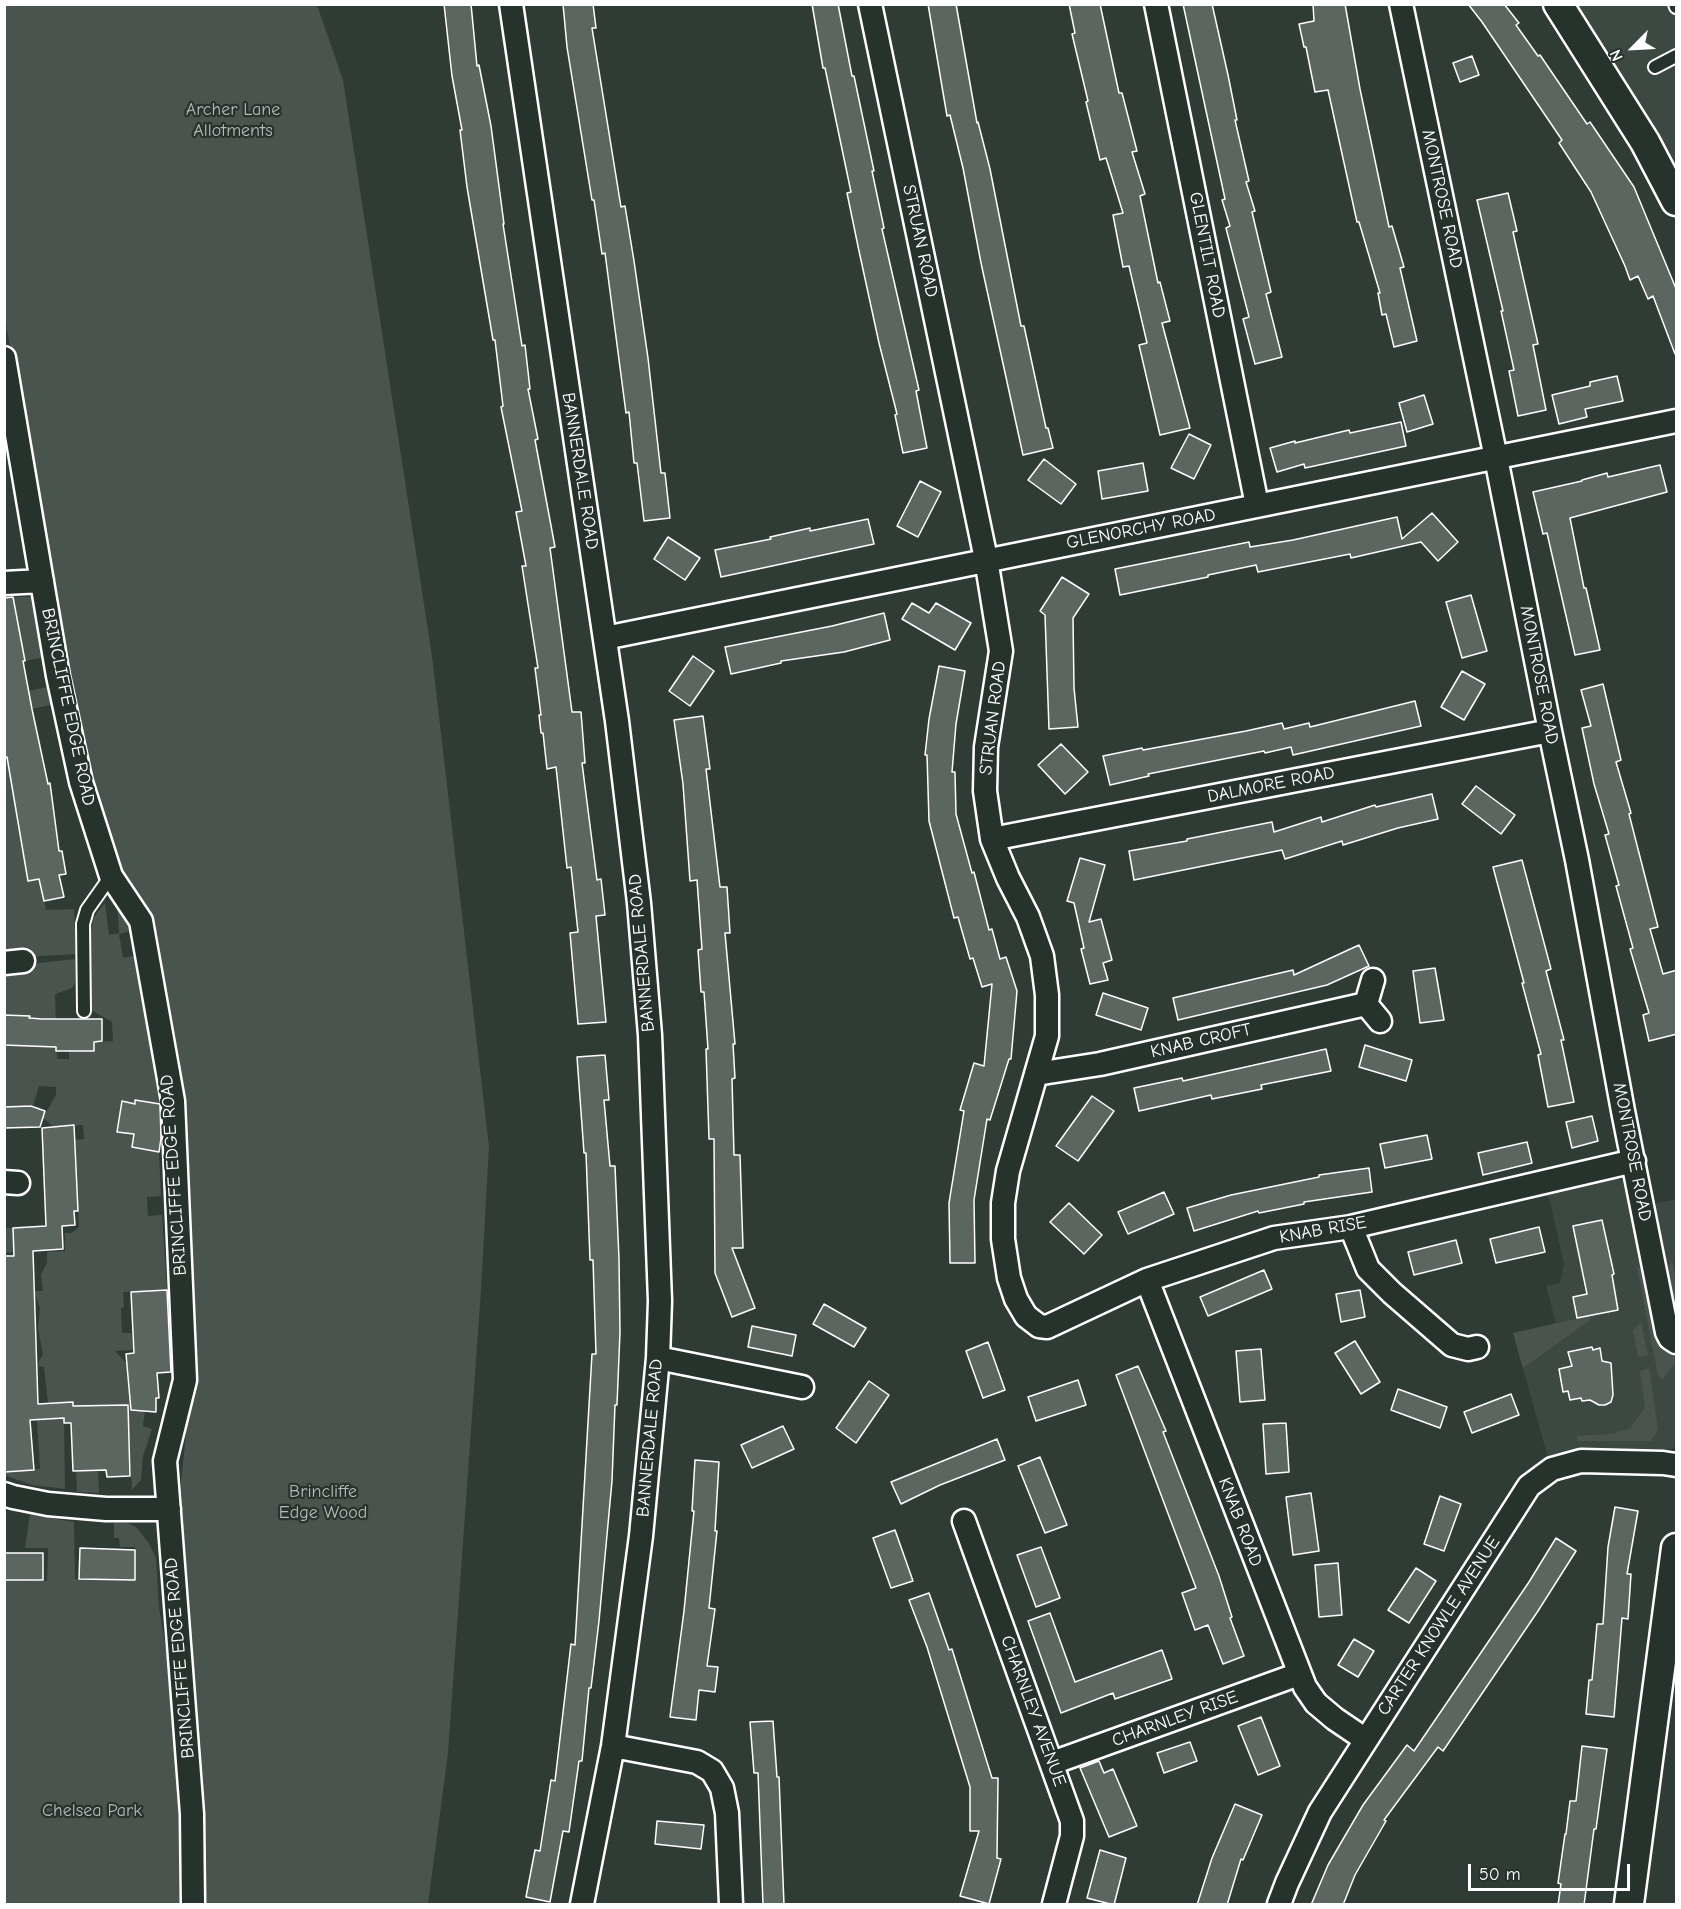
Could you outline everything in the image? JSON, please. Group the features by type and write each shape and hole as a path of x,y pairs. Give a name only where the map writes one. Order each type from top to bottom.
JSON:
{"street":[{"name":"BANNERDALE ROAD","path":"511,4 617,721 639,903 651,1035 660,1301 658,1358 641,1536 613,1746 582,1905"},
{"name":"STRUAN ROAD","path":"870,4 987,559 1001,651 987,747 985,791 992,839 1008,878 1028,917 1042,956 1047,995 1047,1036 1008,1171 1003,1203 1003,1239 1009,1278 1016,1299 1026,1316"},
{"name":"GLENTILT ROAD","path":"1156,4 1257,505"},
{"name":"MONTROSE ROAD","path":"1401,4 1577,860 1623,1111 1667,1332 1670,1338 1677,1342"},
{"path":"1558,4 1645,142 1677,201"},
{"name":"BRINCLIFFE EDGE ROAD","path":"4,357 58,676 81,782 111,876 141,921 173,1101 185,1380 165,1461 192,1814 193,1905"},
{"name":"GLENORCHY ROAD","path":"605,638 1677,421"},
{"path":"4,583 42,581"},
{"name":"DALMORE ROAD","path":"992,839 1550,731"},
{"name":"KNAB CROFT","path":"1036,1074 1373,1012 1373,980"},
{"name":"KNAB RISE","path":"1026,1316 1039,1326 1047,1328 1147,1280 1274,1238 1351,1227 1634,1161"},
{"path":"1351,1227 1368,1269 1392,1293 1452,1344 1468,1349 1477,1347"},
{"name":"KNAB ROAD","path":"1147,1280 1305,1687 1316,1703 1366,1740"},
{"path":"658,1358 802,1387"},
{"name":"CARTER KNOWLE AVENUE","path":"1279,1905 1320,1812 1529,1486 1552,1470 1581,1461 1677,1465"},
{"path":"4,1494 48,1504 106,1509 169,1509"},
{"name":"CHARNLEY AVENUE","path":"964,1521 1072,1821 1072,1836 1054,1905"},
{"path":"1629,1905 1677,1548"},
{"name":"CHARNLEY RISE","path":"1052,1763 1299,1674"},
{"path":"613,1746 697,1762 712,1772 722,1788 727,1813 731,1905"}],"lane":[{"path":"1655,68 1677,56"},
{"path":"84,1011 84,924 87,910 111,876"}],"shaded area":[{"path":"1568,5 1676,5 1676,178"},
{"path":"1611,1176 1623,1181 1629,1209 1676,1199 1676,1445 1655,1453 1579,1452 1548,1458 1513,1333 1556,1323 1546,1286 1560,1283 1564,1264 1550,1201 1543,1194"}],"green space":[{"path":"4,5 317,5 343,80 432,656 489,1147 448,1753 428,1904 205,1904 205,1818 179,1503 192,1375 181,1100 150,913 115,861 106,832 63,638 5,319"},
{"path":"4,597 33,597 45,657 25,661 16,615 5,617"},
{"path":"52,686 55,704 32,709 29,691"},
{"path":"8,758 28,880 39,879 46,910 74,909 76,954 5,958 4,759"},
{"path":"117,901 134,930 119,934 123,958 138,955 166,1105 136,1100 135,1104 122,1101 117,1131 134,1134 132,1147 159,1152 161,1196 147,1197 148,1216 162,1215 167,1290 123,1292 122,1333 131,1333 134,1350 115,1351 126,1363 127,1372 138,1371 145,1411 143,1426 152,1429 143,1456 141,1480 132,1490 129,1437 107,1406 97,1406 74,1423 74,1405 54,1403 55,1419 64,1418 65,1489 33,1485 9,1477 5,1475 5,1472 40,1469 36,1404 48,1403 44,1367 39,1366 43,1355 38,1328 40,1308 34,1291 43,1291 41,1275 47,1263 47,1252 65,1251 65,1233 72,1233 79,1227 75,1140 84,1139 83,1125 54,1127 43,1118 56,1095 56,1087 39,1086 31,1112 6,1108 4,1102 5,1045 41,1046 42,1018 5,1015 4,967 75,959 75,982 72,988 55,994 57,1059 69,1059 69,1051 93,1051 94,1042 113,1041 112,1022 91,1010 89,1004 91,929 94,917 105,903 109,935 119,933"},
{"path":"5,1228 13,1228 14,1252 5,1253"},
{"path":"1672,1260 1676,1281 1676,1319 1666,1272"},
{"path":"1642,1267 1657,1336 1661,1344 1676,1358 1676,1362 1661,1379 1658,1375 1637,1268"},
{"path":"1590,1316 1590,1320 1523,1368 1513,1333"},
{"path":"1641,1322 1648,1355 1638,1357 1633,1331"},
{"path":"1649,1368 1658,1429 1651,1441 1577,1441 1577,1436 1613,1434 1630,1428 1645,1408 1640,1371"},
{"path":"98,1470 99,1493 77,1492 76,1471"},
{"name":"Chelsea Park","path":"30,1514 74,1522 75,1579 135,1580 135,1547 120,1547 119,1538 114,1538 114,1523 127,1523 136,1527 148,1542 156,1558 159,1607 171,1680 181,1822 183,1904 5,1904 5,1580 47,1581 48,1548 25,1548"}],"building":[{"path":"444,4 471,4 477,66 479,65 491,126 503,224 522,346 525,345 530,389 528,389 538,439 535,440 555,547 550,548 572,712 581,712 585,763 582,763 597,880 601,879 605,915 596,916 606,1022 578,1024 570,933 578,932 571,867 567,868 556,767 547,769 543,733 541,733 535,668 538,668 522,566 526,566 516,512 522,511 501,407 503,406 495,340 493,340 467,187 460,130 462,130 452,76"},
{"path":"563,4 593,4 596,28 592,28 621,207 625,206 634,261 661,473 665,473 670,518 644,521 637,463 634,463 629,412 626,413 605,253 602,254 594,200 592,200 567,47"},
{"path":"812,4 838,4 874,171 872,171 884,228 882,229 919,390 916,391 927,448 903,453 895,415 897,414 879,343 847,193 851,192 825,68 823,68"},
{"path":"928,4 956,4 977,123 990,169 1021,326 1024,326 1046,428 1048,428 1053,448 1023,455 981,263 963,168 950,115 947,116"},
{"path":"1069,4 1100,4 1119,93 1122,93 1137,151 1132,152 1145,194 1140,196 1158,283 1160,282 1170,321 1162,323 1190,428 1160,435 1139,345 1147,343 1129,266 1123,267 1113,215 1123,213 1106,158 1100,160 1072,34 1075,33"},
{"path":"1183,4 1212,4 1237,120 1235,120 1249,181 1246,182 1255,211 1252,212 1271,292 1266,294 1282,357 1255,364 1243,319 1249,317 1226,228 1230,226 1222,200 1225,199"},
{"path":"1313,4 1345,4 1389,227 1392,226 1404,267 1400,268 1417,341 1394,347 1386,314 1382,315 1378,293 1380,293 1359,222 1357,222 1328,90 1315,92 1306,47 1304,47 1299,24 1314,21"},
{"path":"1468,4 1504,4 1519,23 1516,25 1538,56 1540,55 1587,124 1590,122 1634,187 1677,291 1677,354 1675,354 1653,296 1648,299 1638,276 1630,280 1591,192 1559,143 1562,140"},
{"path":"1472,56 1479,75 1460,82 1453,63"},
{"path":"1508,193 1517,231 1513,232 1538,344 1533,345 1546,410 1518,416 1509,371 1514,370 1501,311 1503,311 1477,200"},
{"path":"1617,376 1623,401 1585,409 1587,417 1559,424 1552,395 1590,386 1590,382"},
{"path":"1424,395 1433,424 1407,432 1399,403"},
{"path":"1401,422 1406,446 1305,468 1304,464 1277,472 1270,448 1349,430 1350,433"},
{"path":"1189,434 1211,445 1194,479 1171,468"},
{"path":"1044,459 1076,484 1061,504 1028,480"},
{"path":"1143,463 1148,491 1102,499 1098,471"},
{"path":"1660,465 1667,492 1570,518 1584,588 1586,588 1600,650 1575,655 1547,533 1543,534 1533,492 1607,473 1608,477"},
{"path":"920,481 941,492 918,537 897,526"},
{"path":"1432,513 1458,542 1438,561 1421,542 1351,558 1350,554 1258,572 1256,565 1120,595 1115,569 1249,542 1250,547 1293,540 1397,517 1402,539"},
{"path":"868,519 874,544 721,577 715,550 771,539 770,537 810,528 810,531"},
{"path":"668,537 700,558 685,580 654,559"},
{"path":"1062,577 1089,594 1073,618 1074,688 1078,727 1049,729 1045,615 1040,611"},
{"path":"1471,595 1487,651 1462,658 1446,602"},
{"path":"13,597 32,709 48,784 50,783 59,851 62,851 66,874 59,875 64,897 44,901 39,879 28,881 7,757 4,758 4,598"},
{"path":"912,603 929,613 936,603 971,623 955,650 902,619"},
{"path":"884,613 890,640 844,652 781,661 781,663 731,674 725,647 832,626"},
{"path":"693,656 714,671 690,706 669,691"},
{"path":"939,666 965,671 956,724 952,772 955,772 956,814 989,930 992,929 1000,959 1006,957 1017,991 1011,1059 1009,1059 990,1120 987,1119 974,1200 975,1263 950,1263 949,1203 964,1111 960,1110 974,1063 984,1066 992,984 982,987 973,958 970,959 958,917 954,918 929,821 927,755 925,755"},
{"path":"1462,671 1485,684 1464,720 1441,707"},
{"path":"1603,684 1621,760 1616,762 1631,813 1629,814 1658,927 1650,929 1663,974 1677,970 1677,1034 1649,1041 1643,1015 1649,1013 1630,949 1633,948 1605,835 1609,834 1594,784 1582,728 1591,726 1581,690"},
{"path":"1415,701 1421,726 1293,755 1291,747 1265,753 1264,751 1148,774 1149,776 1110,785 1103,756 1282,723 1284,729 1309,723 1310,727"},
{"path":"703,716 710,769 706,769 720,887 727,887 730,933 725,933 735,1044 733,1044 735,1078 732,1079 734,1155 740,1155 743,1248 732,1248 755,1308 732,1317 715,1273 714,1139 709,1139 706,1049 708,1049 698,950 702,949 697,880 690,881 683,784 674,720"},
{"path":"1061,744 1088,772 1065,794 1038,765"},
{"path":"1476,786 1515,815 1501,834 1462,804"},
{"path":"1432,794 1438,819 1398,828 1343,845 1342,841 1285,859 1282,850 1134,880 1129,851 1272,822 1274,832 1321,817 1322,822 1375,805 1376,807"},
{"path":"1080,858 1105,865 1089,922 1101,919 1112,960 1103,963 1108,980 1090,984 1081,949 1084,948 1074,903 1067,901"},
{"path":"1522,860 1551,969 1546,971 1564,1040 1561,1040 1574,1102 1548,1107 1538,1055 1541,1054 1493,867"},
{"path":"1359,945 1369,966 1327,985 1178,1020 1173,998 1293,970 1294,975"},
{"path":"1435,968 1444,1020 1420,1023 1413,971"},
{"path":"1103,993 1148,1008 1141,1030 1096,1015"},
{"path":"4,1015 42,1019 102,1019 102,1041 94,1042 94,1051 56,1051 56,1047 4,1045"},
{"path":"1365,1045 1412,1060 1406,1081 1359,1067"},
{"path":"1326,1049 1331,1071 1261,1085 1262,1089 1212,1099 1211,1095 1139,1111 1134,1088 1182,1078 1183,1081"},
{"path":"605,1055 609,1100 604,1100 610,1166 615,1166 619,1259 620,1332 617,1405 615,1405 612,1481 599,1621 591,1688 589,1688 582,1761 579,1761 569,1832 563,1831 550,1902 526,1897 535,1850 540,1851 551,1780 555,1781 571,1644 575,1645 592,1354 596,1354 593,1260 590,1260 586,1153 584,1153 577,1057"},
{"path":"1092,1096 1114,1111 1078,1161 1056,1146"},
{"path":"135,1100 160,1104 159,1152 132,1147 134,1134 117,1132 122,1101 135,1104"},
{"path":"31,1106 45,1111 40,1127 4,1128 4,1107"},
{"path":"1592,1116 1598,1141 1572,1148 1566,1122"},
{"path":"74,1125 78,1211 74,1211 75,1225 62,1226 63,1249 33,1251 38,1404 73,1402 73,1406 128,1405 130,1476 107,1477 106,1470 73,1471 71,1423 64,1423 64,1418 30,1420 34,1470 4,1472 4,1256 14,1256 13,1228 46,1226 42,1128"},
{"path":"1427,1135 1432,1159 1385,1168 1380,1144"},
{"path":"1527,1142 1532,1163 1483,1175 1478,1153"},
{"path":"1369,1168 1372,1192 1304,1202 1304,1204 1259,1213 1258,1211 1194,1231 1187,1208 1231,1195 1319,1177 1319,1175"},
{"path":"1164,1192 1174,1214 1128,1234 1118,1212"},
{"path":"1069,1203 1102,1235 1084,1254 1050,1222"},
{"path":"1602,1220 1614,1274 1612,1275 1618,1310 1577,1318 1573,1297 1587,1294 1573,1226"},
{"path":"1539,1227 1545,1252 1496,1263 1490,1239"},
{"path":"1456,1240 1462,1263 1414,1275 1408,1252"},
{"path":"1264,1270 1272,1289 1208,1316 1200,1297"},
{"path":"167,1290 171,1372 157,1373 159,1398 156,1398 156,1412 131,1410 126,1354 134,1353 131,1292"},
{"path":"1360,1290 1365,1317 1341,1322 1336,1294"},
{"path":"824,1304 866,1328 854,1347 813,1324"},
{"path":"752,1326 796,1335 792,1356 748,1347"},
{"path":"1355,1341 1380,1382 1361,1394 1335,1353"},
{"path":"988,1342 1005,1390 983,1398 966,1351"},
{"path":"1592,1347 1593,1350 1600,1348 1602,1361 1611,1363 1613,1395 1611,1402 1605,1405 1599,1405 1590,1400 1582,1401 1581,1398 1570,1400 1568,1391 1563,1392 1559,1369 1572,1366 1568,1352"},
{"path":"1261,1349 1265,1400 1240,1402 1236,1351"},
{"path":"1138,1366 1166,1431 1163,1432 1219,1576 1232,1617 1230,1618 1244,1656 1223,1664 1208,1625 1195,1630 1182,1593 1196,1588 1116,1375"},
{"path":"1078,1380 1086,1405 1036,1421 1028,1397"},
{"path":"869,1381 889,1395 856,1443 836,1428"},
{"path":"1398,1389 1447,1407 1440,1428 1391,1410"},
{"path":"1511,1394 1519,1415 1472,1433 1464,1412"},
{"path":"1286,1423 1289,1472 1266,1474 1263,1424"},
{"path":"783,1426 794,1449 752,1468 741,1445"},
{"path":"997,1439 1005,1460 940,1485 901,1504 891,1482"},
{"path":"1040,1457 1067,1525 1045,1533 1018,1466"},
{"path":"695,1460 719,1462 715,1531 717,1531 709,1608 715,1609 707,1666 718,1667 715,1692 699,1690 696,1720 670,1717 694,1511 692,1511"},
{"path":"1311,1493 1319,1551 1293,1555 1286,1497"},
{"path":"1440,1496 1461,1504 1444,1551 1424,1544"},
{"path":"1615,1507 1638,1511 1627,1574 1631,1574 1628,1619 1622,1618 1614,1717 1586,1714 1589,1680 1592,1680 1597,1624 1603,1624 1608,1547"},
{"path":"895,1530 913,1581 891,1588 873,1538"},
{"path":"1556,1538 1576,1551 1443,1751 1438,1747 1384,1820 1386,1821 1355,1875 1343,1905 1311,1905 1328,1865 1363,1805 1407,1745 1414,1751 1529,1582"},
{"path":"1041,1547 1060,1598 1036,1607 1017,1555"},
{"path":"80,1548 135,1550 135,1580 79,1579"},
{"path":"4,1553 43,1553 43,1580 4,1580"},
{"path":"1338,1563 1342,1615 1319,1617 1315,1565"},
{"path":"1416,1568 1436,1581 1409,1623 1388,1610"},
{"path":"929,1593 949,1650 952,1649 992,1778 998,1778 997,1858 1001,1859 989,1904 960,1896 979,1831 970,1831 970,1787 927,1647 909,1600"},
{"path":"1050,1613 1075,1682 1162,1650 1172,1679 1115,1699 1113,1693 1061,1713 1028,1621"},
{"path":"1354,1639 1374,1651 1358,1677 1338,1665"},
{"path":"1261,1717 1280,1766 1258,1775 1238,1726"},
{"path":"773,1721 777,1777 779,1777 784,1905 763,1905 758,1773 754,1773 750,1722"},
{"path":"1190,1742 1197,1761 1164,1773 1157,1753"},
{"path":"1582,1746 1607,1749 1596,1829 1594,1829 1584,1905 1558,1905 1561,1884 1558,1883 1565,1834 1570,1801 1576,1801"},
{"path":"1099,1761 1104,1773 1113,1769 1137,1826 1109,1837 1080,1768"},
{"path":"1235,1804 1262,1815 1243,1860 1241,1859 1227,1905 1197,1905 1212,1858"},
{"path":"657,1821 704,1825 701,1849 655,1844"},
{"path":"1100,1850 1126,1858 1114,1905 1087,1898"}],"park label":[{"name":"Archer Lane Allotments","path":"233,120"},
{"name":"Brincliffe Edge Wood","path":"323,1502"}]}
